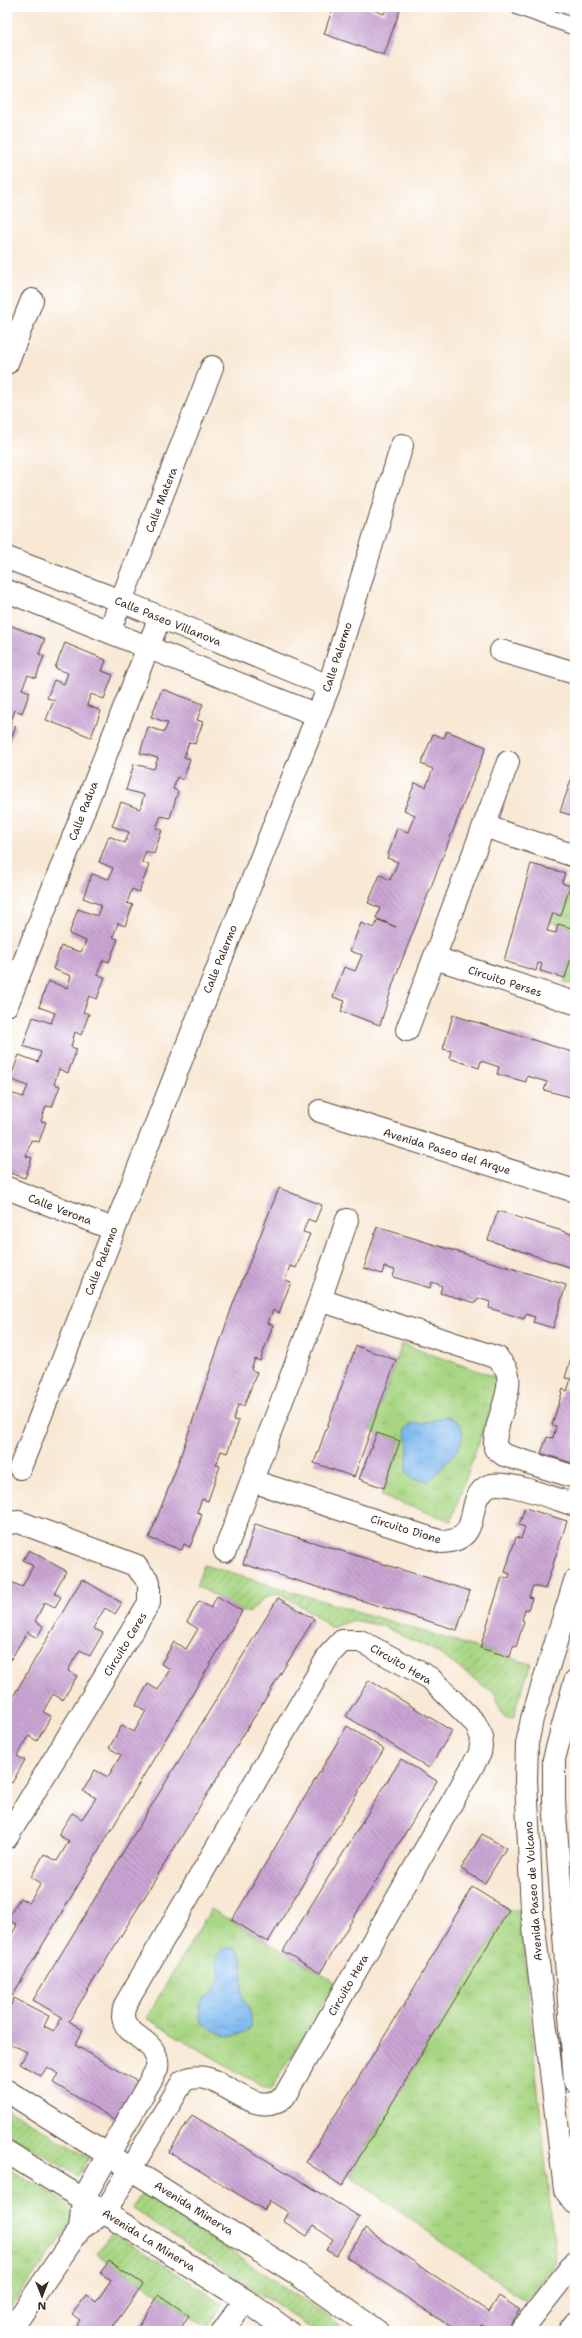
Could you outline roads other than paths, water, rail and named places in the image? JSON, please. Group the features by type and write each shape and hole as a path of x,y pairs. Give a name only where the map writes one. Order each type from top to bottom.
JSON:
{"street":[{"path":"7,363 32,300"},
{"name":"Calle Matera","path":"109,632 212,367"},
{"name":"Calle Palermo","path":"20,1468 113,1229 329,686 402,445"},
{"name":"Calle Paseo Villanova","path":"7,558 121,601 329,686"},
{"path":"7,591 317,715"},
{"name":"Calle Padua","path":"7,1005 160,617"},
{"path":"501,650 575,673"},
{"path":"407,1030 508,762"},
{"path":"484,826 575,856"},
{"name":"Circuito Perses","path":"435,958 575,1003"},
{"name":"Avenida Paseo del Arque","path":"320,1111 575,1190"},
{"name":"Calle Verona","path":"7,1188 113,1229"},
{"path":"225,1551 320,1300 347,1220"},
{"path":"320,1300 498,1358 507,1370 509,1383 494,1436 495,1448 504,1455 575,1477"},
{"name":"Circuito Dione","path":"252,1481 442,1542 456,1541 467,1533 480,1494 489,1486 502,1484 575,1505"},
{"name":"Circuito Ceres","path":"7,1523 19,1522 135,1565 149,1582 150,1604 7,1837"},
{"name":"Avenida Paseo de Vulcano","path":"575,1581 532,1719 527,1744 526,1779 532,1911 565,2190 575,2203"},
{"name":"Circuito Hera","path":"83,2199 110,2154 157,2068 158,2059 155,2050 130,2028 123,2018 124,2004 329,1655 342,1641 360,1641 430,1678 475,1723 482,1736 480,1753 284,2097 275,2104 261,2105 203,2076 192,2076 183,2081 105,2212"},
{"path":"575,1681 554,1759 554,1801 575,2082"},
{"path":"532,1911 561,1908"},
{"name":"Avenida Minerva","path":"7,2091 110,2154 294,2272 377,2331"},
{"name":"Avenida La Minerva","path":"7,2152 245,2300 288,2331"},
{"path":"80,2230 83,2199"},
{"path":"10,2331 80,2230 105,2212"},
{"path":"521,2331 575,2262"},
{"path":"223,2331 245,2300"},
{"path":"569,2331 575,2323"}],"lane":[{"path":"519,7 575,27"}],"water":[{"path":"447,1416 458,1422 462,1430 462,1438 458,1447 452,1457 430,1481 413,1479 406,1472 408,1446 405,1429 412,1423 421,1424"},
{"path":"226,1948 236,1950 241,1956 243,1965 242,1990 252,2021 251,2027 238,2035 232,2036 221,2034 201,2023 200,2013 200,2005 202,2001 213,1991 219,1980 219,1970 216,1962 217,1955 220,1951"}]}
